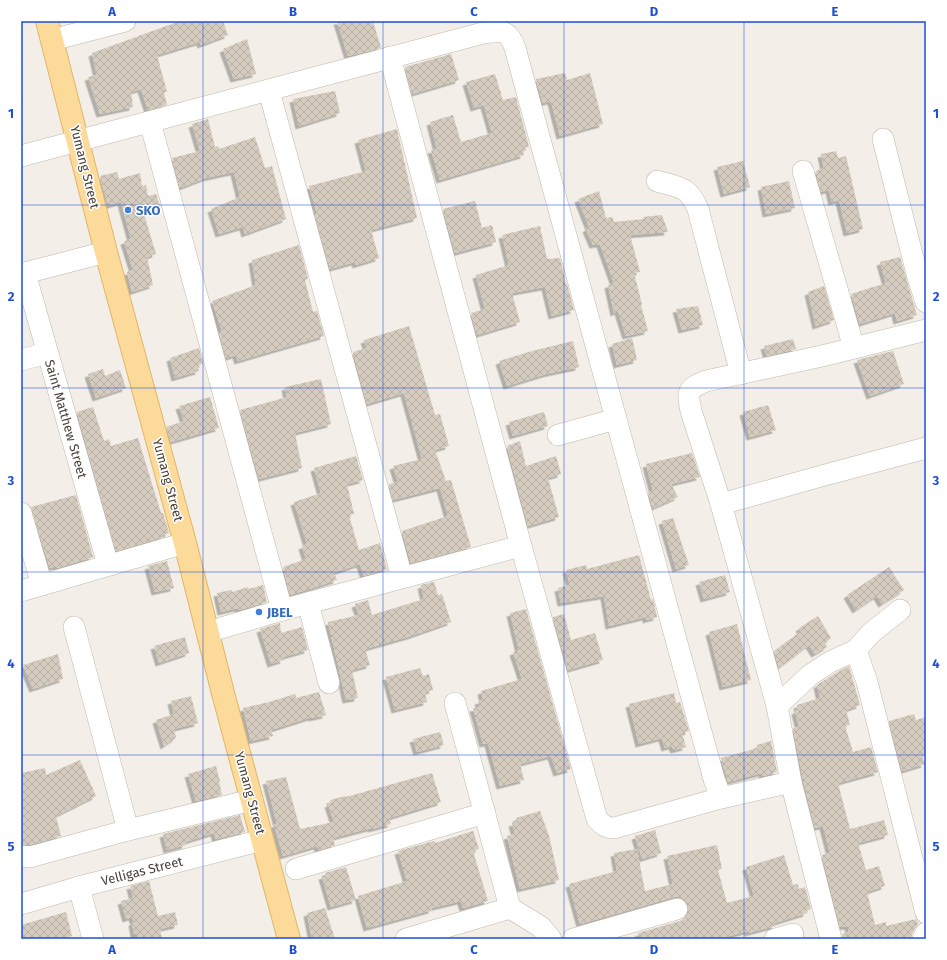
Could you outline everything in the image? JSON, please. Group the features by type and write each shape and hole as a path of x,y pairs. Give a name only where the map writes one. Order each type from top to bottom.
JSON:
{"main road":[{"name":"Yumang Street","path":"49,31 106,252 185,543 289,939"}],"street":[{"path":"49,31 125,21"},
{"path":"21,156 483,33 503,32 509,36 512,40 712,772 721,798"},
{"path":"390,57 521,546 597,819 602,825 608,828 614,828 721,798 791,782"},
{"path":"269,91 402,577"},
{"path":"150,122 282,610"},
{"path":"883,138 917,274 926,302"},
{"path":"803,171 854,348"},
{"path":"657,181 684,189 694,200 698,209 741,374"},
{"path":"23,274 106,252"},
{"name":"Saint Matthew Street","path":"23,274 108,565"},
{"path":"832,939 791,782 777,706 721,504 691,411 688,399 689,392 693,386 706,381 854,348 926,330"},
{"path":"21,360 47,353"},
{"path":"558,435 616,419"},
{"path":"721,504 926,448"},
{"path":"21,513 42,585"},
{"path":"21,591 185,543"},
{"path":"208,632 402,577 521,546"},
{"path":"308,603 329,683"},
{"path":"777,706 810,675 830,662 856,650 871,633 900,610"},
{"path":"74,627 128,830"},
{"path":"856,650 867,682 926,913"},
{"path":"455,703 510,908 541,927 551,939"},
{"path":"21,856 30,857 128,830 252,800"},
{"path":"296,869 485,813"},
{"name":"Velligas Street","path":"21,904 79,887 262,840"},
{"path":"79,887 93,939"},
{"path":"406,939 510,908"},
{"path":"574,939 677,909"},
{"path":"923,939 926,933"}],"building":[{"path":"180,21 223,21 228,35 201,45 200,42 157,55 167,92 164,92 167,105 148,110 141,89 131,92 133,107 100,114 88,77 97,75 92,53"},
{"path":"337,21 373,21 381,48 348,56"},
{"path":"247,39 256,74 234,79 223,49"},
{"path":"451,54 459,80 412,94 405,67"},
{"path":"565,73 567,80 590,73 603,124 560,136 551,101 543,103 536,79"},
{"path":"495,74 503,100 516,97 529,147 523,148 524,155 440,180 431,150 437,149 430,122 453,115 461,142 492,133 484,105 474,108 466,82"},
{"path":"335,91 340,113 299,126 293,99"},
{"path":"208,119 215,147 218,146 219,149 255,137 265,168 272,166 286,219 245,234 243,227 219,234 211,209 240,197 234,172 206,178 180,188 172,158 200,151 192,124"},
{"path":"397,129 417,218 371,230 379,258 356,265 355,262 330,269 315,215 317,214 309,186 366,171 358,140"},
{"path":"836,151 838,158 846,156 863,229 847,233 839,200 832,202 829,190 821,192 816,171 824,168 821,154"},
{"path":"743,161 750,187 724,194 717,167"},
{"path":"117,172 119,179 140,173 142,186 146,185 148,196 156,194 161,209 144,214 156,254 147,257 153,285 132,292 127,272 133,270 124,241 131,239 121,202 108,206 100,176"},
{"path":"789,181 795,208 766,214 761,187"},
{"path":"599,191 606,218 612,217 614,222 644,219 643,217 662,215 668,232 630,235 640,272 634,273 648,331 626,336 618,311 614,313 608,285 614,283 600,244 593,245 586,229 589,227 578,199"},
{"path":"475,201 482,228 492,225 496,242 455,253 443,209"},
{"path":"540,226 547,259 560,258 574,310 552,316 545,287 512,293 520,322 477,335 471,313 485,309 476,275 509,265 502,235"},
{"path":"299,245 308,279 305,280 313,312 317,311 324,336 238,361 236,355 226,358 219,332 222,331 212,301 256,285 252,260"},
{"path":"900,257 917,315 897,321 895,313 860,324 851,294 886,283 880,262"},
{"path":"824,286 834,320 816,326 808,292"},
{"path":"698,306 703,325 682,330 676,309"},
{"path":"409,326 435,415 440,414 449,446 435,450 446,481 451,480 471,547 411,563 402,531 448,516 440,488 393,500 389,484 398,482 393,466 422,459 412,422 404,393 367,404 353,352 367,348 364,340"},
{"path":"632,338 637,360 617,365 612,344"},
{"path":"793,339 796,349 767,356 764,346"},
{"path":"573,341 579,367 546,374 507,386 499,361"},
{"path":"199,348 203,364 197,365 199,371 175,378 170,358"},
{"path":"893,351 904,384 870,396 857,360"},
{"path":"103,369 105,376 120,370 126,388 96,398 88,374"},
{"path":"321,379 331,424 295,433 302,468 259,479 240,410 287,397 285,387"},
{"path":"210,397 219,428 171,442 166,427 184,421 179,406"},
{"path":"768,405 776,430 750,437 743,412"},
{"path":"93,407 104,441 109,439 111,446 138,438 161,513 163,513 169,533 163,535 163,537 116,551 77,412"},
{"path":"544,412 548,426 513,436 509,422"},
{"path":"520,441 526,466 556,456 561,474 548,478 559,517 528,526 507,446"},
{"path":"692,453 700,477 671,484 678,497 653,508 648,493 653,491 646,464"},
{"path":"356,456 363,480 347,484 354,514 349,515 359,550 380,543 387,569 364,576 360,564 334,573 337,580 290,595 283,567 306,559 302,546 307,544 294,502 321,493 314,468"},
{"path":"76,495 93,557 57,568 56,566 50,568 31,507"},
{"path":"673,518 689,565 676,569 662,521"},
{"path":"639,555 657,617 646,620 646,617 609,626 604,596 561,603 558,588 570,585 566,570 586,565 587,569"},
{"path":"167,561 174,588 155,592 148,566"},
{"path":"889,567 904,590 882,604 877,596 856,610 847,595"},
{"path":"725,575 730,592 704,599 699,582"},
{"path":"434,582 438,595 442,594 451,622 411,636 365,649 370,665 352,670 358,698 346,700 328,622 359,615 355,604 368,600 372,615 424,599 421,585"},
{"path":"263,585 267,602 239,610 238,608 221,612 217,593 231,590 232,592 248,587 249,589"},
{"path":"526,609 571,769 557,773 551,756 520,764 524,780 500,786 488,743 483,744 473,708 480,707 478,701 483,700 481,691 522,679 513,652 519,650 510,613"},
{"path":"564,614 571,640 595,633 603,660 568,670 553,617"},
{"path":"818,616 831,638 825,643 827,647 815,654 809,645 779,668 774,651 801,631 799,628"},
{"path":"280,623 281,633 302,627 308,650 283,657 284,660 271,664 260,629"},
{"path":"737,624 751,680 723,687 709,632"},
{"path":"185,637 189,653 159,663 154,646"},
{"path":"58,654 63,679 33,689 23,665"},
{"path":"849,666 860,705 846,710 850,725 845,726 853,752 871,747 878,772 838,783 850,829 884,820 888,835 858,843 866,870 879,866 885,886 867,892 875,925 886,922 886,926 916,919 918,924 912,934 911,939 843,939 842,934 849,932 848,926 840,927 822,855 830,853 823,826 815,828 803,779 793,728 799,727 795,711 798,710 797,705 820,698 817,685"},
{"path":"420,668 423,676 429,674 433,690 425,692 427,702 395,710 386,677"},
{"path":"319,692 326,715 312,717 271,730 273,736 251,741 243,708 295,694 296,698"},
{"path":"674,693 676,703 680,702 689,731 682,733 686,747 674,750 672,746 665,748 662,738 639,744 629,704"},
{"path":"191,696 198,723 174,729 176,738 164,746 156,720 174,714 171,701"},
{"path":"914,714 916,720 926,717 926,755 922,756 925,764 902,771 889,721"},
{"path":"440,732 444,745 417,752 413,739"},
{"path":"771,741 777,772 763,776 762,773 728,782 721,758 758,748 757,745"},
{"path":"80,760 96,796 56,816 61,836 29,845 21,844 21,773 45,768 46,775"},
{"path":"216,766 222,795 196,801 188,774"},
{"path":"432,773 441,802 389,818 391,824 333,838 335,845 319,850 317,846 283,856 274,824 277,824 266,781 286,777 300,829 334,822 328,804 331,803 330,800"},
{"path":"540,811 549,836 559,880 520,889 507,836 515,834 512,823 517,822 516,818"},
{"path":"240,815 245,832 216,839 214,833 185,842 186,845 167,850 163,834"},
{"path":"655,830 661,853 642,859 635,836"},
{"path":"473,831 479,849 473,851 488,901 463,908 461,901 432,908 432,910 367,928 358,896 407,881 398,851 434,841 435,843"},
{"path":"717,845 722,869 718,870 727,903 754,896 746,867 784,855 793,885 798,884 799,889 805,887 811,909 806,911 807,913 775,923 775,926 718,939 640,939 638,933 680,921 686,917 689,912 688,905 685,900 680,897 674,897 580,924 569,884 617,871 614,853 637,849 645,891 673,884 667,856"},
{"path":"346,867 356,900 331,907 322,876 326,875 325,873"},
{"path":"149,881 158,916 175,912 178,925 160,929 162,939 138,939 137,934 134,934 132,922 134,922 132,917 126,919 121,901 133,898 130,886"},
{"path":"325,908 335,939 312,939 307,913"},
{"path":"66,912 72,936 63,939 21,939 21,925"}],"place":[{"name":"SKO","path":"128,210"},
{"name":"JBEL","path":"259,612"}]}
